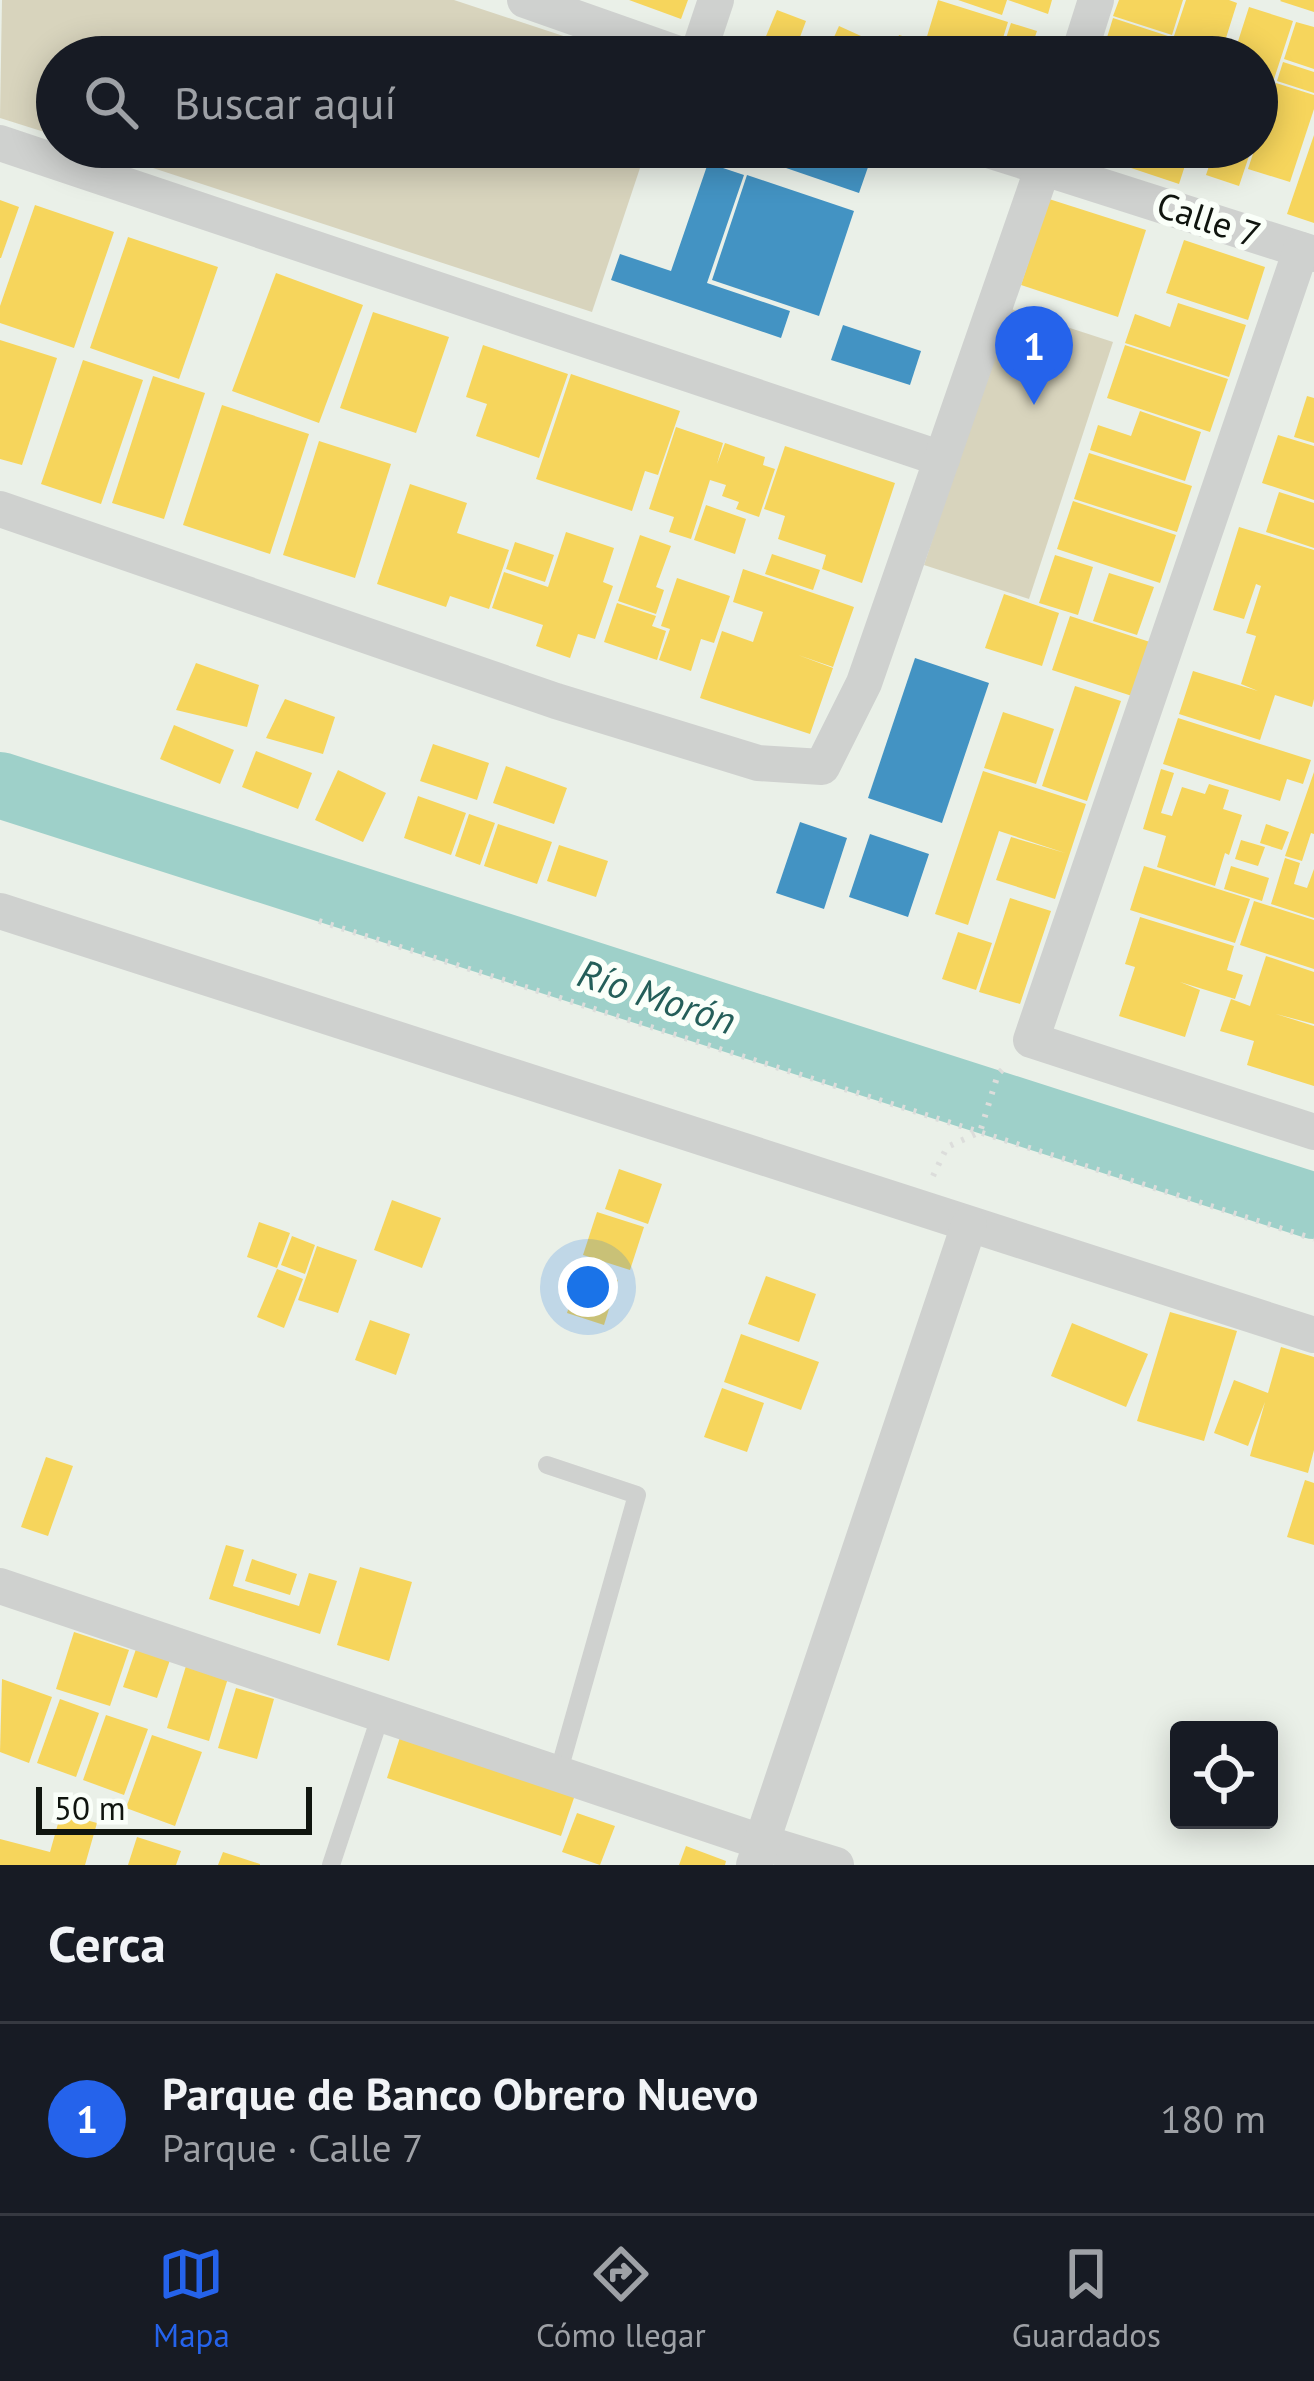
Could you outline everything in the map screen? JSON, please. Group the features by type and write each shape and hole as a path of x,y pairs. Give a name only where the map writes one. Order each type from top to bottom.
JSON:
{"street":[{"path":"525,0 627,36"},
{"path":"704,36 716,0"},
{"path":"1085,36 1096,0"},
{"path":"0,143 36,155"},
{"path":"75,168 942,459"},
{"path":"0,509 579,708 758,763 822,767 864,683 1042,168"},
{"name":"Calle 7","path":"1076,168 1307,252"},
{"path":"1307,252 1031,1040 1314,1132"},
{"path":"0,911 1314,1335"},
{"path":"757,1854 969,1226"},
{"path":"0,1586 559,1774 757,1854 836,1865"}],"lane":[{"path":"547,1465 638,1495 559,1774"},
{"path":"331,1865 380,1714"}],"path":[{"path":"319,921 1314,1239"},
{"path":"932,1177 947,1147 980,1132 998,1074"}],"shaded area":[{"path":"2,0 454,0 563,36 36,36 36,129 0,118"},
{"path":"153,168 640,168 592,312"},
{"path":"1008,308 1113,342 1029,599 924,565"}],"building: Viviendas":[{"path":"629,0 688,0 681,19"},
{"path":"938,0 1008,22 1004,36 927,36"},
{"path":"958,0 1007,0 1002,15"},
{"path":"1008,0 1052,0 1048,14"},
{"path":"1119,0 1183,0 1172,35 1113,16"},
{"path":"1186,0 1237,3 1227,36 1174,36"},
{"path":"1314,0 1314,12 1280,1"},
{"path":"1249,7 1293,21 1278,67 1278,36 1240,36"},
{"path":"777,10 806,21 800,36 766,36"},
{"path":"1113,18 1168,36 1107,36"},
{"path":"1296,22 1314,27 1314,69 1284,59"},
{"path":"1011,23 1037,31 1035,36 1007,36"},
{"path":"839,26 861,36 835,36"},
{"path":"1283,62 1314,72 1314,93 1278,81"},
{"path":"1278,84 1314,95 1314,109 1290,182 1248,169 1278,168"},
{"path":"1314,135 1314,223 1287,214"},
{"path":"1131,168 1184,168 1179,184"},
{"path":"1208,168 1245,168 1239,186 1206,175"},
{"path":"1049,199 1146,230 1118,317 1021,285"},
{"path":"0,200 19,207 1,258 0,258"},
{"path":"35,205 114,232 74,348 0,323 0,306"},
{"path":"128,237 218,267 179,379 90,348"},
{"path":"1184,240 1265,267 1248,320 1166,293"},
{"path":"276,273 363,305 319,423 232,391"},
{"path":"1178,303 1246,325 1229,377 1125,343 1135,314 1170,327"},
{"path":"373,312 449,337 416,433 340,408"},
{"path":"0,340 57,358 22,465 0,459"},
{"path":"483,345 568,374 539,458 476,436 487,404 466,397"},
{"path":"1125,345 1228,379 1210,432 1107,398"},
{"path":"83,360 143,380 101,504 41,484"},
{"path":"571,374 680,411 658,475 645,471 632,511 536,479"},
{"path":"153,376 205,393 164,519 112,503"},
{"path":"1307,396 1314,398 1314,443 1294,437"},
{"path":"222,405 309,434 270,554 183,525"},
{"path":"1140,411 1201,432 1185,481 1090,450 1098,425 1131,436"},
{"path":"676,427 723,443 717,464 725,443 765,457 763,465 775,469 759,517 736,509 739,502 722,496 726,485 710,480 691,539 669,532 674,517 649,509"},
{"path":"1278,435 1314,446 1314,500 1262,483"},
{"path":"319,441 391,464 355,578 283,555"},
{"path":"785,446 895,483 862,583 822,569 826,555 778,539 785,516 764,509"},
{"path":"1089,453 1192,486 1177,532 1074,499"},
{"path":"410,484 467,503 457,533 509,550 489,609 450,596 446,607 377,584"},
{"path":"1279,492 1314,503 1314,548 1266,532"},
{"path":"1073,501 1176,535 1160,583 1057,549"},
{"path":"706,505 746,519 735,554 694,540"},
{"path":"1239,527 1314,550 1312,707 1275,695 1260,740 1179,714 1193,671 1258,691 1241,684 1256,636 1246,633 1261,586 1256,584 1244,619 1213,610"},
{"path":"566,532 614,548 603,582 613,586 595,639 578,634 570,658 536,646 543,625 492,608 504,572 548,587"},
{"path":"640,535 671,546 656,587 664,590 656,614 618,601"},
{"path":"515,542 554,555 545,582 506,569"},
{"path":"772,554 820,570 813,590 765,574"},
{"path":"1055,555 1093,567 1078,615 1039,603"},
{"path":"743,569 854,607 833,667 798,655 833,668 810,734 700,698 722,631 753,642 763,612 733,602"},
{"path":"1109,573 1154,587 1137,635 1093,621"},
{"path":"677,578 730,596 714,643 701,639 691,671 659,660 670,629 661,626"},
{"path":"1004,594 1059,613 1042,666 985,648"},
{"path":"617,603 656,616 652,626 666,631 657,660 604,642"},
{"path":"1070,616 1150,642 1132,696 1052,670"},
{"path":"196,663 259,685 247,727 176,710"},
{"path":"1075,686 1121,701 1087,801 1042,786"},
{"path":"285,699 335,717 323,754 266,738"},
{"path":"1003,712 1054,729 1036,784 984,768"},
{"path":"1178,718 1311,760 1303,784 1287,779 1280,801 1163,764"},
{"path":"174,725 234,750 220,784 160,759"},
{"path":"433,744 489,763 477,800 420,781"},
{"path":"256,751 312,773 298,809 242,787"},
{"path":"506,766 567,788 554,824 493,803"},
{"path":"1161,769 1174,773 1161,813 1172,816 1182,787 1205,794 1209,784 1229,790 1223,809 1242,815 1215,886 1157,867 1166,836 1143,829"},
{"path":"338,770 386,793 363,842 315,820"},
{"path":"983,771 1086,804 1055,899 996,880 1011,837 1065,853 999,831 968,925 935,914"},
{"path":"1314,772 1314,834 1302,861 1285,856"},
{"path":"418,796 466,813 451,855 404,838"},
{"path":"469,814 495,823 480,865 455,856"},
{"path":"498,824 552,842 537,884 484,866"},
{"path":"1266,824 1289,832 1282,850 1260,843"},
{"path":"1241,840 1265,847 1258,866 1235,859"},
{"path":"559,845 608,861 596,897 547,881"},
{"path":"1285,858 1300,863 1294,884 1307,888 1314,869 1314,918 1271,904"},
{"path":"1144,866 1250,899 1235,943 1130,910"},
{"path":"1231,866 1269,878 1262,901 1224,889"},
{"path":"1010,898 1051,911 1020,1004 979,992"},
{"path":"1254,901 1314,920 1314,969 1240,945"},
{"path":"1140,917 1234,946 1227,970 1243,975 1235,999 1180,982 1200,990 1185,1037 1119,1016 1135,967 1125,964"},
{"path":"958,932 992,943 976,990 942,979"},
{"path":"1266,956 1314,972 1314,1024 1276,1014 1314,1026 1314,1086 1247,1065 1254,1041 1220,1031 1231,999 1250,1006"},
{"path":"619,1169 662,1184 648,1224 605,1209"},
{"path":"392,1200 441,1218 422,1268 374,1250"},
{"path":"597,1212 644,1227 630,1270 583,1255"},
{"path":"259,1222 290,1233 277,1268 247,1257"},
{"path":"292,1236 315,1245 305,1274 281,1265"},
{"path":"317,1246 357,1260 338,1313 298,1300"},
{"path":"582,1268 618,1280 604,1325 567,1313"},
{"path":"277,1269 303,1279 284,1328 257,1317"},
{"path":"766,1276 816,1294 799,1342 748,1324"},
{"path":"1170,1312 1237,1331 1204,1441 1137,1421"},
{"path":"370,1320 410,1334 396,1375 355,1360"},
{"path":"1072,1323 1148,1354 1126,1407 1051,1376"},
{"path":"741,1334 819,1362 801,1410 724,1382"},
{"path":"1281,1347 1314,1357 1314,1450 1308,1473 1250,1456 1265,1402 1248,1446 1214,1433 1234,1380 1268,1393"},
{"path":"722,1388 764,1403 747,1452 704,1437"},
{"path":"46,1457 73,1466 48,1536 21,1527"},
{"path":"1305,1480 1314,1483 1314,1545 1287,1537"},
{"path":"226,1545 244,1550 233,1586 299,1606 309,1573 337,1581 320,1634 209,1599"},
{"path":"252,1559 297,1574 290,1595 245,1581"},
{"path":"360,1567 412,1582 389,1661 337,1645"},
{"path":"74,1632 129,1650 110,1706 56,1689"},
{"path":"136,1649 170,1660 157,1698 123,1687"},
{"path":"186,1666 228,1678 209,1741 167,1728"},
{"path":"2,1679 52,1697 29,1763 0,1752"},
{"path":"236,1688 274,1699 257,1759 218,1748"},
{"path":"60,1699 99,1713 76,1777 37,1763"},
{"path":"106,1715 148,1729 124,1795 83,1780"},
{"path":"402,1731 577,1789 561,1836 387,1778"},
{"path":"152,1735 202,1752 175,1826 126,1808"},
{"path":"61,1813 97,1823 85,1865 0,1865 0,1839 50,1852"},
{"path":"577,1813 615,1826 600,1865 562,1852"},
{"path":"137,1837 181,1851 176,1865 128,1865"},
{"path":"686,1846 726,1861 725,1865 679,1865"},
{"path":"223,1852 260,1864 260,1865 218,1865"}],"building: Escuelas":[{"path":"706,168 744,175 707,283 790,311 781,338 611,280 620,254 671,271"},
{"path":"786,168 868,168 859,193"},
{"path":"747,175 854,211 819,316 712,280"},
{"path":"843,325 921,351 910,385 831,360"},
{"path":"915,658 989,683 942,823 868,798"},
{"path":"800,822 847,838 824,909 776,893"},
{"path":"870,834 929,854 908,917 849,897"}],"waterway":[{"name":"Río Morón","path":"0,785 1314,1206"}],"place":[{"name":"Parque de Banco Obrero Nuevo","path":"1034,405"}]}
